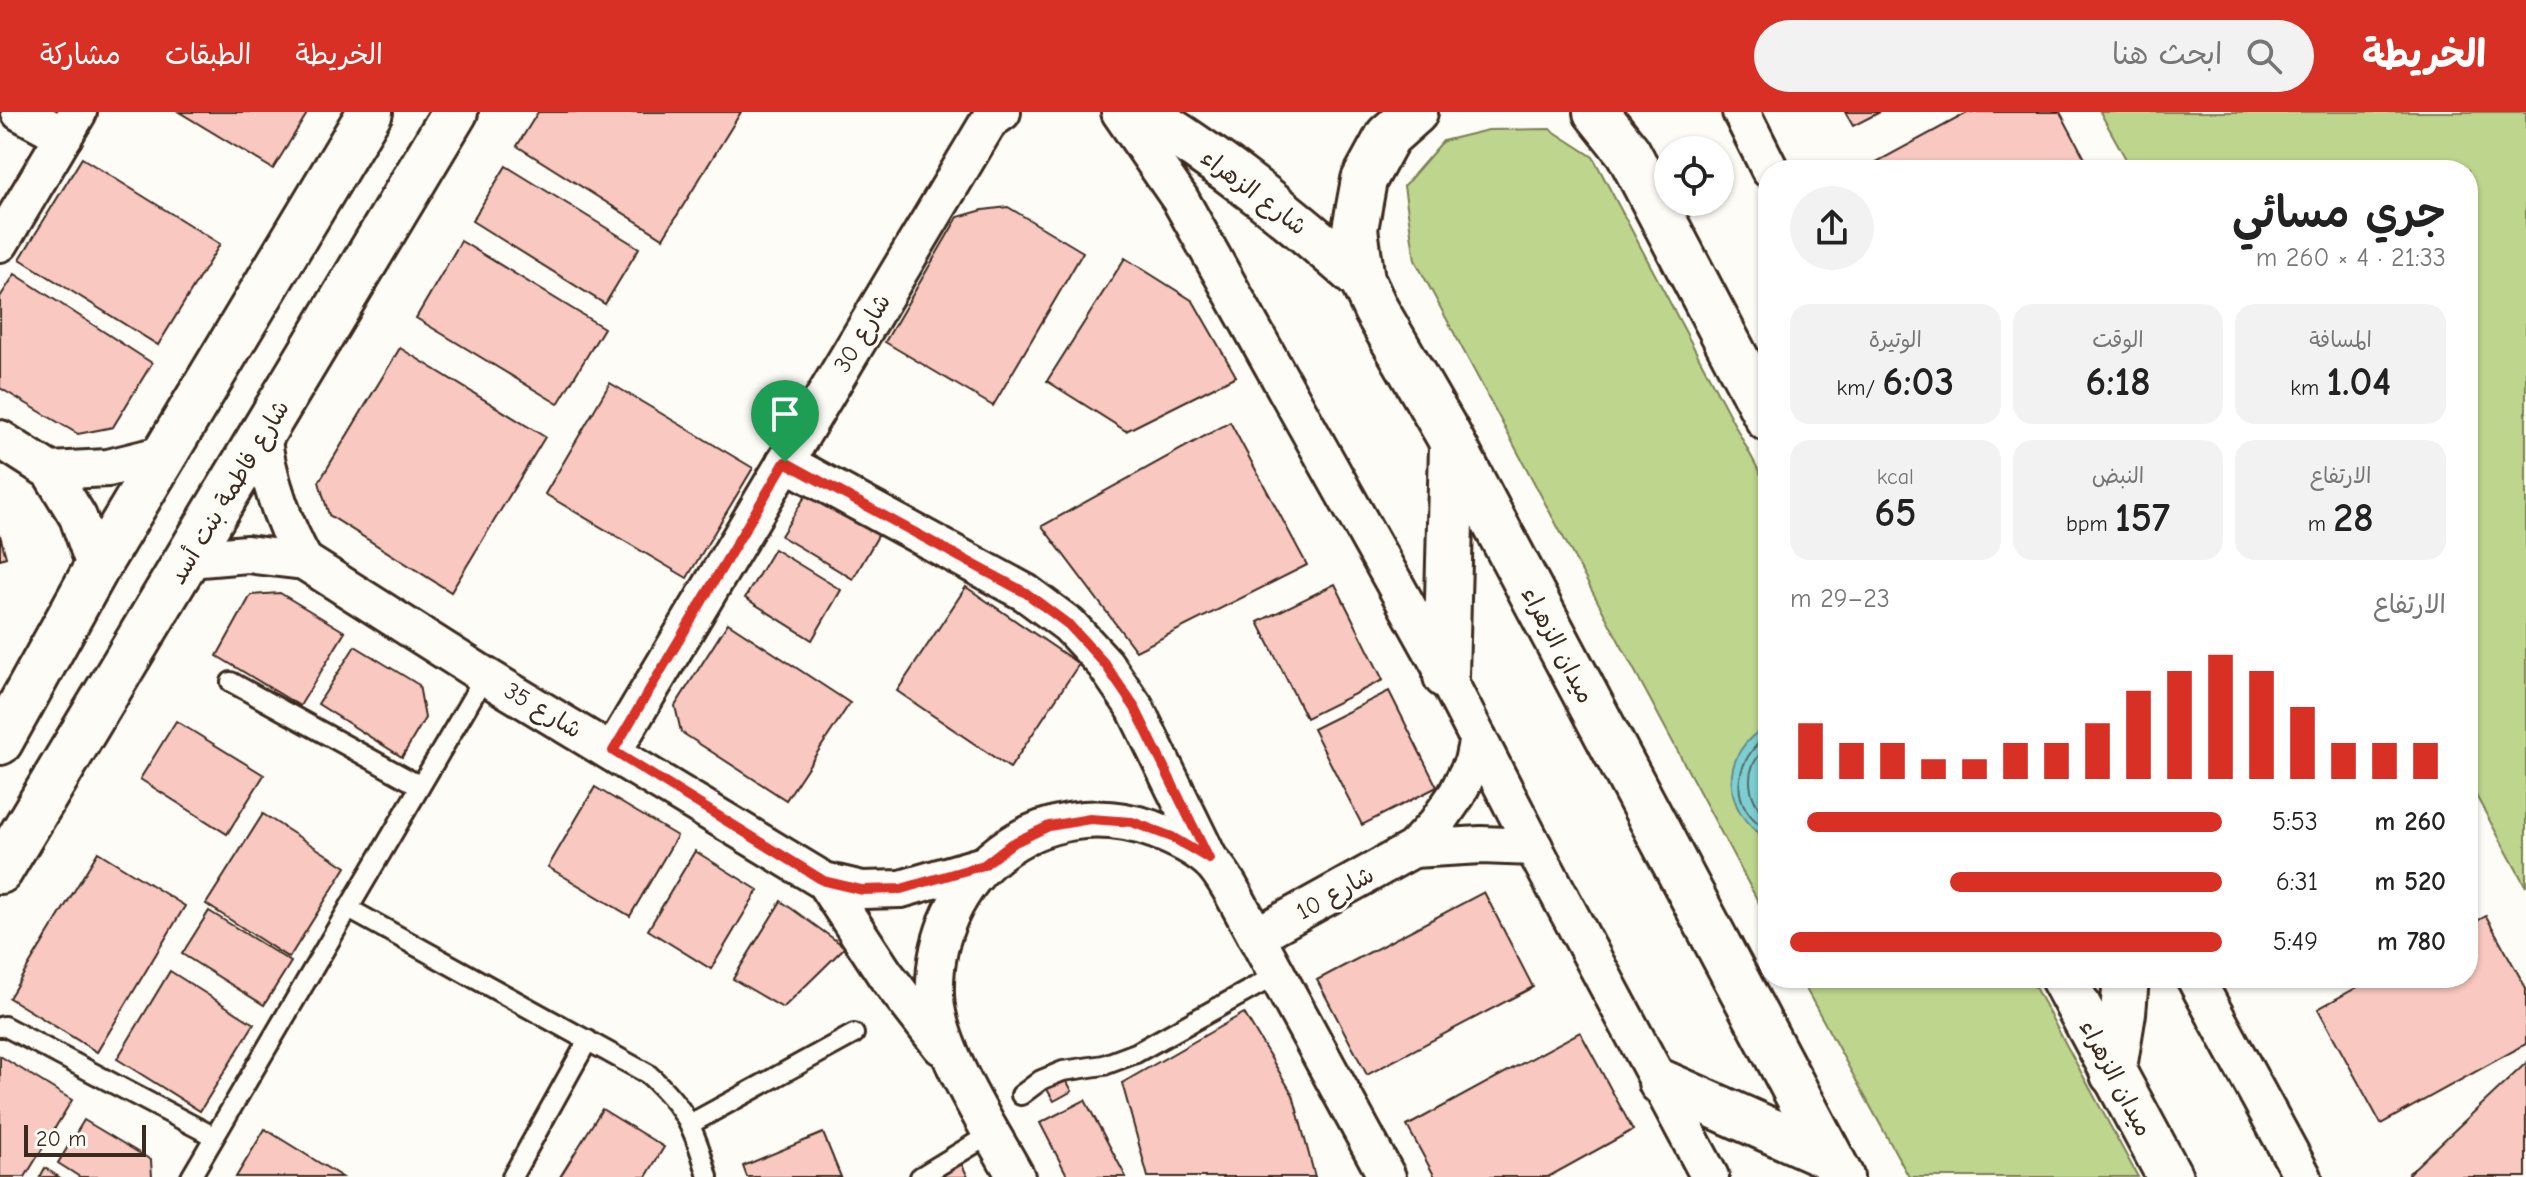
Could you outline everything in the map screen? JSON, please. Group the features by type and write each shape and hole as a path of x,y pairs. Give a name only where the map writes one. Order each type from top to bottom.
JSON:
{"main road":[{"path":"0,742 17,684 96,569 370,112"},
{"name":"شارع فاطمة بنت أسد","path":"0,871 455,112"},
{"name":"شارع الزهراء","path":"1141,112 1237,176 1301,226 1362,280"},
{"name":"ميدان الزهراء","path":"1415,112 1388,136 1364,180 1355,229 1362,280 1835,1167"},
{"path":"1596,112 1628,132 1720,329 1758,400"},
{"path":"1720,329 1758,344"},
{"path":"1446,676 1452,444"},
{"name":"ميدان الزهراء","path":"2068,988 2170,1177"},
{"path":"2113,1074 2125,988"},
{"path":"1661,1082 1835,1167"}],"street":[{"path":"0,243 71,124 20,112"},
{"path":"1120,112 1180,199 1446,676 1710,1177"},
{"path":"1741,112 1765,160"},
{"name":"شارع 30","path":"613,751 993,115"},
{"name":"شارع 35","path":"262,437 275,502 304,561"},
{"path":"0,439 50,471 78,517 96,569"},
{"path":"50,471 108,468 164,454"},
{"path":"785,462 1026,593 1069,625 1105,664 1135,708 1209,859 1230,888 1387,1177"},
{"name":"شارع 35","path":"189,559 247,554 304,561 485,676 824,881"},
{"name":"شارع 10","path":"1256,936 1413,849 1437,823 1457,794 1473,762 1478,738"},
{"path":"1016,1177 953,1061 941,1030 935,997 937,951 952,907 984,865 1011,844 1049,826 1090,819 1132,822 1172,837 1209,859"},
{"name":"شارع 10","path":"1413,849 1481,845 1534,847"},
{"path":"824,881 862,890 901,889 984,865"},
{"path":"824,881 885,974 953,1061"},
{"path":"2200,988 2303,1177"}],"lane":[{"path":"191,1177 485,676"},
{"path":"231,682 420,786"},
{"path":"349,909 648,1074 672,1096 690,1124 708,1177"},
{"path":"1021,1095 1041,1080 1063,1071 1104,1065 1136,1053 1278,974"},
{"path":"1,1024 213,1136"},
{"path":"690,1124 854,1034"},
{"path":"512,1177 588,1040"},
{"path":"920,1177 992,1133"}],"green space":[{"path":"2100,112 2526,112 2526,887 2478,799 2478,160 2126,160"},
{"path":"1550,129 1593,157 1758,469 1758,901 1415,260 1404,186 1443,141 1488,130"},
{"path":"1805,988 2035,988 2138,1177 1909,1177"}],"water":[{"path":"1758,733 1758,832 1741,814 1734,798 1732,782 1740,751"}],"building":[{"path":"179,112 308,112 273,169"},
{"path":"538,112 741,112 663,238 517,146"},
{"path":"1845,112 1880,112 1853,126"},
{"path":"1969,112 2060,112 2086,160 1880,160"},
{"path":"82,158 220,244 158,345 20,259"},
{"path":"506,166 639,248 605,304 472,221"},
{"path":"1008,207 1083,252 993,406 885,342 958,217"},
{"path":"461,241 604,328 558,404 416,318"},
{"path":"1125,258 1193,301 1236,376 1126,431 1047,381"},
{"path":"15,274 152,363 113,427 78,434 0,388 0,297"},
{"path":"400,348 545,437 451,592 329,515 319,482"},
{"path":"610,383 753,468 687,578 545,494"},
{"path":"1230,422 1307,565 1136,651 1042,526"},
{"path":"815,480 886,522 853,579 781,536"},
{"path":"0,535 6,557 0,559"},
{"path":"774,549 841,590 812,640 745,598"},
{"path":"1335,584 1383,680 1306,718 1258,622"},
{"path":"966,587 1079,664 1010,768 897,691"},
{"path":"280,593 345,632 300,706 217,656 251,595"},
{"path":"728,623 850,703 786,800 681,732 675,706"},
{"path":"355,646 419,685 425,718 402,757 318,704"},
{"path":"1389,691 1437,787 1362,825 1313,729"},
{"path":"176,721 264,775 227,834 140,779"},
{"path":"595,787 677,836 630,916 548,867"},
{"path":"263,814 346,867 289,958 206,904"},
{"path":"695,851 758,890 711,969 648,930"},
{"path":"98,852 185,906 97,1052 9,998"},
{"path":"1484,892 1533,987 1367,1075 1317,980"},
{"path":"781,901 845,947 783,1008 733,979"},
{"path":"209,911 291,962 264,1005 182,954"},
{"path":"2486,916 2526,988 2526,1044 2381,1124 2318,1009 2356,988 2478,988 2478,920"},
{"path":"170,971 254,1024 200,1111 117,1059"},
{"path":"1244,1013 1293,1095 1315,1177 1148,1177 1122,1083"},
{"path":"1580,1032 1633,1130 1548,1177 1435,1177 1407,1126"},
{"path":"0,1056 72,1100 25,1177 0,1177"},
{"path":"2526,1063 2526,1177 2411,1177 2408,1174"},
{"path":"1064,1076 1072,1091 1054,1101 1045,1086"},
{"path":"1085,1100 1126,1177 1068,1177 1040,1123"},
{"path":"602,1109 664,1147 646,1177 560,1177"},
{"path":"84,1120 151,1160 152,1177 80,1177 58,1163"},
{"path":"265,1129 342,1177 236,1177"},
{"path":"823,1133 841,1177 747,1177 743,1166"},
{"path":"961,1163 968,1177 931,1177"},
{"path":"45,1168 59,1177 40,1177"}],"route":[{"path":"785,462 1026,593 1069,625 1105,664 1135,708 1209,859 1172,837 1132,822 1090,819 1049,826 1011,844 984,865 943,878 901,889 862,890 824,881 613,751 785,462"}]}
